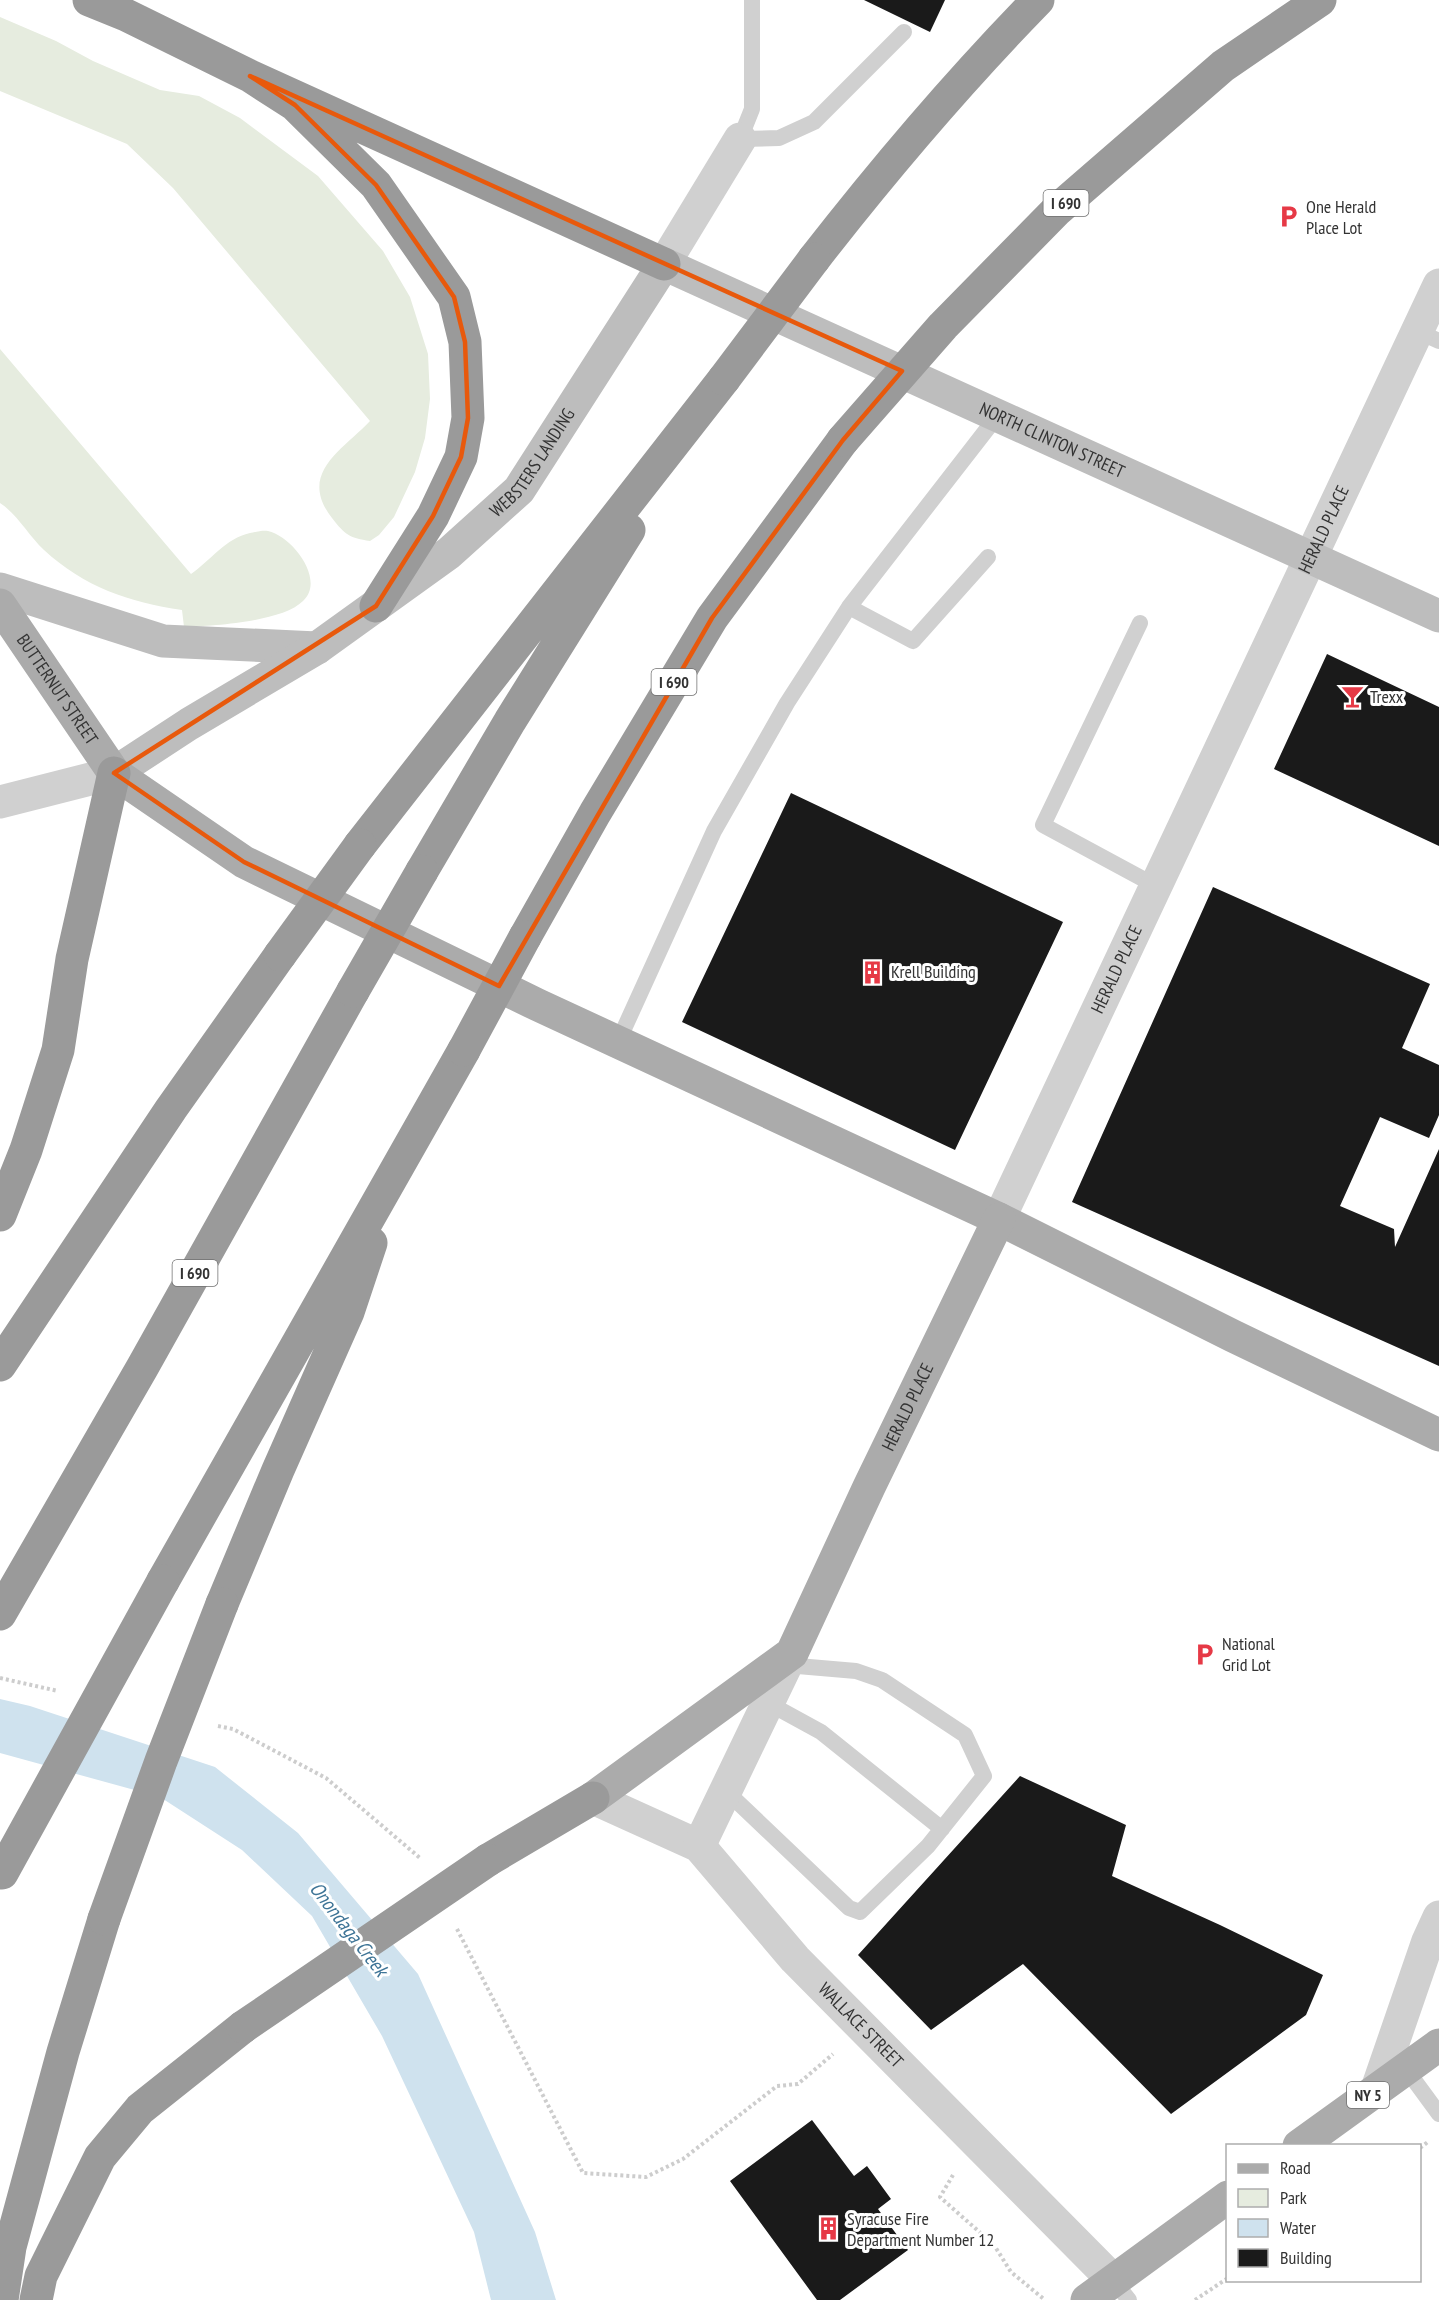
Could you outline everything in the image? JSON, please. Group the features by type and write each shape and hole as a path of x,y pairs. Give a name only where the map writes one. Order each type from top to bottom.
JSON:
{"highway":[{"path":"89,0 126,15 250,76 664,264"},
{"name":"I 690","path":"0,1614 142,1368 422,871 510,721 724,378 877,178 991,47 1038,0"},
{"name":"I 690","path":"1,1874 595,813 712,618 785,515 843,440 943,326 1057,210 1223,66 1320,0"},
{"path":"250,76 295,105 376,185 454,297 465,342 468,418 461,457 433,516 376,606"},
{"path":"0,1365 171,1109 360,844 724,378"},
{"path":"0,1215 26,1150 58,1050 72,959 114,773"},
{"path":"2,2300 10,2247 63,2052 104,1919 160,1761 222,1604 348,1312 395,1170"},
{"path":"36,2300 41,2276 100,2157 140,2109 243,2027 488,1860 593,1798"}],"main road":[{"name":"BUTTERNUT STREET","path":"0,605 114,773"},
{"path":"114,773 244,862 618,1042 999,1219 1233,1336 1439,1435"},
{"name":"HERALD PLACE","path":"593,1798 789,1659 869,1487 999,1219"},
{"name":"NY 5","path":"1300,2144 1439,2045"},
{"path":"1087,2300 1121,2290 1226,2198"}],"street":[{"name":"WEBSTERS LANDING","path":"114,773 189,724 317,648 449,554 519,490 664,264 740,139"},
{"name":"NORTH CLINTON STREET","path":"664,264 1439,616"},
{"name":"HERALD PLACE","path":"999,1219 1311,557 1428,336 1439,285"},
{"path":"0,589 163,641 317,648"},
{"path":"0,802 114,773"},
{"name":"HERALD PLACE","path":"699,1846 789,1659"},
{"name":"WALLACE STREET","path":"593,1798 699,1846 795,1959 1121,2290"},
{"path":"1377,2089 1428,1941 1439,1917"}],"lane":[{"name":"WEBSTERS LANDING","path":"740,139 752,109 752,0"},
{"path":"740,139 779,138 814,122 904,32"},
{"path":"618,1042 714,831 787,702 849,607 998,415"},
{"path":"849,607 913,641 988,557"},
{"path":"1140,623 1043,825 1156,886"},
{"path":"726,1791 849,1908 860,1912 928,1846 984,1776 965,1735 882,1680 856,1671 789,1659"},
{"path":"768,1703 821,1732 942,1829"},
{"path":"1406,2069 1439,2114"}],"path":[{"path":"834,2054 842,2062"},
{"path":"954,2173 940,2197 994,2245 1011,2272 1045,2300"},
{"path":"1195,2300 1226,2279"}],"highlighted area":[{"path":"250,76 902,371 843,440 712,618 499,986 244,862 114,773 376,606 433,516 461,457 468,418 465,342 454,297 376,185 295,105"}],"green space":[{"path":"0,17 160,90 199,96 240,118 318,176 383,251 410,297 428,354 430,399 425,438 415,472 394,517 379,535 370,541 357,539 344,532 322,502 319,488 328,463 370,421 173,188 127,144 0,91"},
{"path":"0,349 191,574 233,540 250,533 268,531 287,541 303,560 311,582 309,592 303,601 279,614 246,622 184,627 182,610 162,607 108,591 59,563 0,503"}],"water":[{"name":"Onondaga Creek","path":"0,1699 30,1706 215,1767 298,1833 418,1974 535,2232 556,2300 491,2300 474,2232 382,2036 312,1916 242,1850 160,1797 0,1753"}],"building":[{"path":"864,0 945,0 930,32"},
{"path":"1327,654 1439,707 1439,846 1274,769"},
{"name":"Krell Building","path":"791,793 1063,922 955,1150 682,1022"},
{"path":"1213,887 1430,984 1402,1048 1439,1065 1439,1115 1429,1138 1380,1117 1340,1206 1394,1229 1395,1247 1439,1149 1439,1366 1072,1202"},
{"path":"1020,1776 1126,1825 1112,1876 1323,1975 1306,2015 1171,2114 1023,1964 931,2030 858,1955"},
{"name":"Syracuse Fire Department Number 12","path":"812,2120 854,2176 867,2166 891,2199 878,2209 908,2250 840,2300 817,2300 730,2181"}],"place":[{"name":"One Herald Place Lot","path":"1288,217"},
{"name":"Trexx","path":"1352,697"},
{"name":"Krell Building","path":"873,972"},
{"name":"National Grid Lot","path":"1204,1654"},
{"name":"Syracuse Fire Department Number 12","path":"829,2229"}]}
